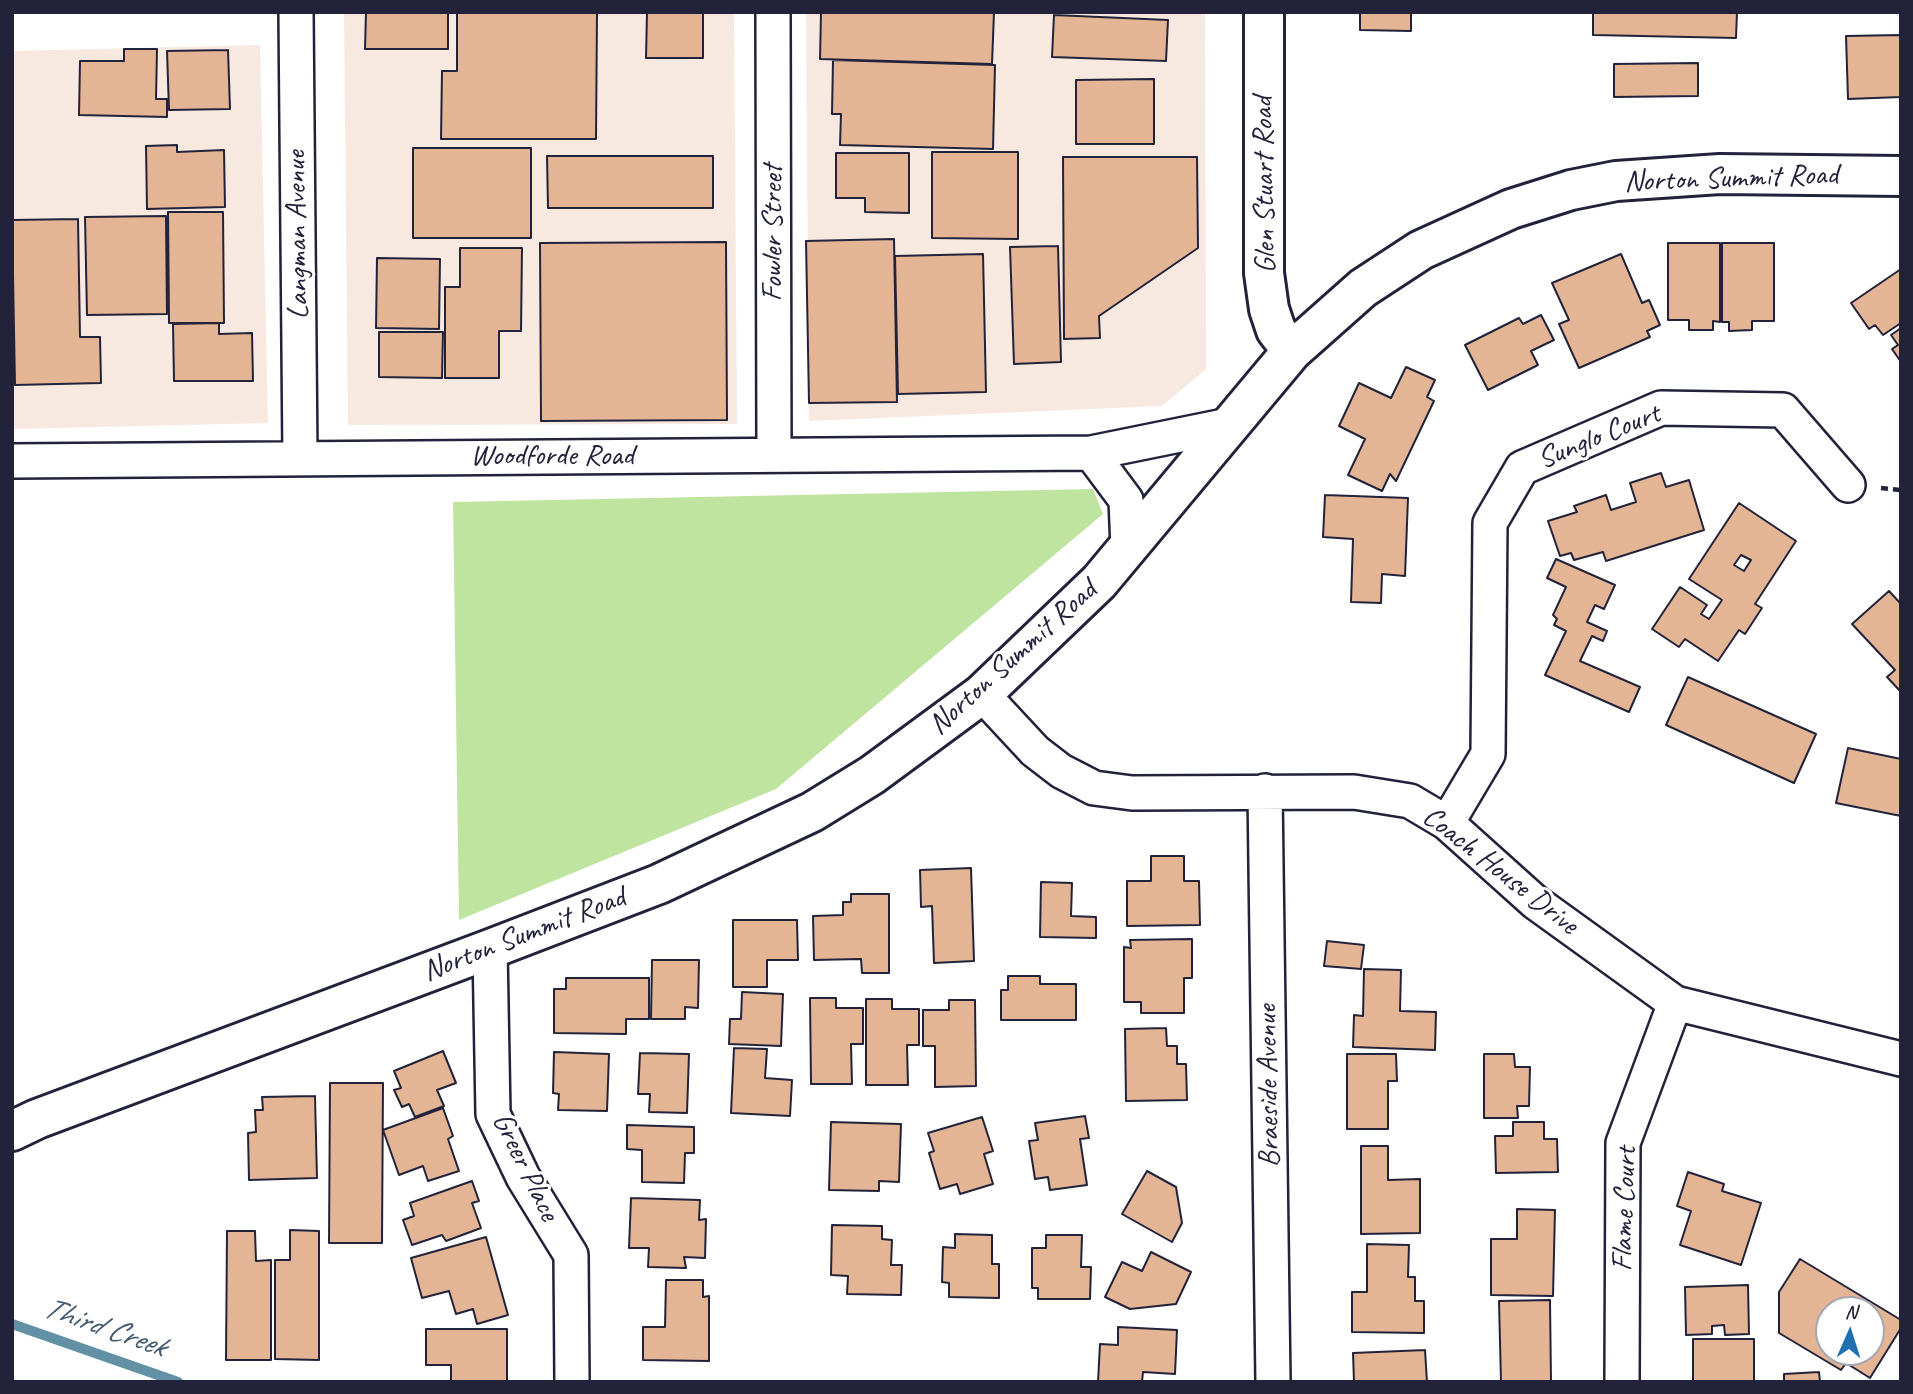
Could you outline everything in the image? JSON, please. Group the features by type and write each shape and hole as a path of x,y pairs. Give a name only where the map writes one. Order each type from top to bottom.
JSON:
{"main road":[{"name":"Glen Stuart Road","path":"1264,12 1264,272 1269,309 1276,330 1292,351"},
{"name":"Norton Summit Road","path":"12,1130 659,884 812,812 910,749 982,694 1099,582 1292,351 1363,288 1421,250 1511,209 1571,190 1616,181 1720,174 1901,176"}],"street":[{"name":"Langman Avenue","path":"296,12 300,458"},
{"name":"Fowler Street","path":"773,12 774,454"},
{"name":"Sunglo Court","path":"1447,822 1488,754 1490,523 1522,468 1661,408 1783,410 1848,485"},
{"name":"Woodforde Road","path":"12,461 1091,453 1229,425"},
{"path":"1091,453 1126,500 1128,548"},
{"name":"Coach House Drive","path":"982,694 1035,751 1060,771 1094,788 1132,793 1354,792 1410,801 1447,822 1535,902 1675,1003 1901,1059"},
{"name":"Braeside Avenue","path":"1265,791 1273,1382"},
{"name":"Greer Place","path":"490,949 493,1114 523,1177 570,1255 572,1382"},
{"name":"Flame Court","path":"1622,1382 1623,1143 1675,1003"}],"shaded area":[{"path":"344,12 734,12 737,424 348,425"},
{"path":"806,12 1205,12 1206,369 1162,406 809,421"},
{"path":"260,45 268,423 12,429 12,51"}],"green space":[{"path":"1093,489 1103,514 776,789 459,920 453,502"}],"building":[{"path":"366,12 448,12 448,49 365,49"},
{"path":"457,12 597,12 596,139 441,139 442,71 457,71"},
{"path":"647,12 703,12 703,58 646,58"},
{"path":"821,12 994,12 992,64 820,59"},
{"path":"1360,12 1411,12 1411,31 1360,30"},
{"path":"1593,12 1737,12 1736,38 1593,35"},
{"path":"1054,15 1168,20 1166,61 1052,57"},
{"path":"1901,35 1901,97 1848,99 1846,36"},
{"path":"124,49 157,49 156,99 167,99 167,117 79,115 80,61 124,61"},
{"path":"228,50 230,109 169,110 167,51"},
{"path":"833,60 995,65 993,149 840,145 841,114 832,114"},
{"path":"1698,63 1698,96 1614,97 1614,64"},
{"path":"1154,79 1154,144 1076,144 1076,80"},
{"path":"177,145 177,152 224,150 225,207 147,209 146,146"},
{"path":"413,148 531,148 531,238 413,238"},
{"path":"932,152 1018,152 1018,239 932,238"},
{"path":"836,153 909,153 909,213 865,212 865,198 836,198"},
{"path":"547,156 713,156 713,208 548,208"},
{"path":"1063,157 1197,157 1198,248 1099,316 1100,338 1064,339"},
{"path":"168,212 223,212 224,323 169,323"},
{"path":"166,216 167,314 87,315 85,217"},
{"path":"78,219 80,337 100,337 101,383 15,385 12,220"},
{"path":"894,239 897,402 809,403 806,241"},
{"path":"726,242 727,420 541,421 540,243"},
{"path":"1668,243 1720,243 1720,322 1713,321 1713,330 1689,330 1689,320 1668,320"},
{"path":"1722,243 1774,243 1774,321 1752,321 1752,330 1729,331 1729,322 1722,322"},
{"path":"1058,246 1061,362 1014,364 1010,247"},
{"path":"460,248 522,248 521,331 499,331 499,378 445,378 445,287 460,287"},
{"path":"983,254 986,392 898,394 895,256"},
{"path":"1621,254 1642,303 1649,300 1660,325 1647,331 1650,337 1579,368 1559,324 1569,320 1552,283"},
{"path":"377,258 440,259 439,329 376,328"},
{"path":"1901,269 1901,323 1883,335 1875,325 1869,329 1851,303"},
{"path":"1541,315 1554,340 1531,351 1538,365 1488,390 1465,345 1519,318 1523,324"},
{"path":"219,323 219,334 252,333 253,381 174,381 173,324"},
{"path":"1901,328 1901,362 1892,349 1898,345 1891,335"},
{"path":"379,332 443,332 442,378 379,377"},
{"path":"1406,367 1435,380 1427,397 1434,401 1396,481 1390,474 1382,491 1348,475 1365,439 1339,426 1359,383 1391,398"},
{"path":"1661,473 1666,487 1689,480 1704,530 1606,561 1603,552 1574,560 1571,553 1560,556 1548,521 1577,512 1574,506 1606,495 1611,510 1636,502 1630,483"},
{"path":"1325,495 1408,498 1405,576 1382,574 1381,603 1351,602 1353,539 1323,537"},
{"path":"1739,503 1796,541 1755,604 1762,608 1745,634 1739,630 1718,661 1685,639 1679,647 1652,629 1680,587 1707,605 1701,614 1709,619 1722,600 1689,579","holes":["1741,555 1751,560 1744,571 1734,565"]},
{"path":"1556,559 1615,585 1604,609 1595,605 1587,622 1607,631 1603,641 1592,636 1580,661 1640,687 1629,712 1545,675 1566,631 1554,625 1557,619 1553,615 1566,587 1547,578"},
{"path":"1889,591 1901,604 1901,692 1887,677 1895,670 1852,624"},
{"path":"1688,677 1816,734 1794,783 1666,725"},
{"path":"1848,748 1901,759 1901,816 1836,803"},
{"path":"1151,856 1184,856 1184,881 1199,881 1200,925 1127,926 1127,881 1151,881"},
{"path":"971,868 974,961 934,963 932,906 921,907 920,870"},
{"path":"1041,882 1072,883 1071,916 1096,917 1096,938 1040,937"},
{"path":"851,894 889,894 889,973 862,973 861,959 814,960 813,916 843,915 843,902 851,902"},
{"path":"733,920 797,920 798,960 767,960 767,987 733,987"},
{"path":"1192,939 1192,978 1184,978 1184,1013 1141,1013 1141,1002 1124,1002 1124,947 1131,948 1130,940"},
{"path":"1327,941 1364,945 1361,969 1324,966"},
{"path":"652,960 699,960 698,1008 685,1007 685,1019 651,1019"},
{"path":"1364,969 1401,970 1400,1011 1436,1012 1435,1050 1353,1047 1354,1015 1363,1016"},
{"path":"1008,976 1040,976 1040,984 1076,984 1076,1020 1001,1020 1001,990 1008,990"},
{"path":"566,978 649,978 649,1019 626,1019 626,1034 554,1033 554,989 566,989"},
{"path":"742,992 783,994 781,1046 729,1044 730,1019 741,1019"},
{"path":"810,998 836,998 836,1008 863,1008 863,1044 851,1044 852,1084 811,1084"},
{"path":"866,999 892,999 892,1009 919,1009 919,1045 907,1045 908,1085 866,1085"},
{"path":"949,1000 975,1000 976,1086 935,1087 935,1046 923,1046 923,1010 949,1010"},
{"path":"1166,1028 1167,1046 1177,1046 1177,1064 1186,1064 1187,1100 1126,1101 1125,1029"},
{"path":"734,1048 767,1049 765,1078 792,1080 790,1116 731,1113"},
{"path":"443,1051 456,1083 437,1090 444,1106 415,1117 409,1104 402,1107 394,1090 401,1088 394,1071"},
{"path":"554,1052 609,1054 607,1111 558,1110 559,1094 553,1093"},
{"path":"640,1053 689,1054 687,1113 649,1112 650,1094 638,1094"},
{"path":"1347,1054 1396,1054 1397,1081 1388,1081 1388,1129 1347,1129"},
{"path":"1484,1054 1514,1054 1515,1067 1530,1067 1529,1106 1517,1106 1518,1118 1484,1118"},
{"path":"330,1083 383,1083 382,1243 329,1243"},
{"path":"315,1096 317,1178 249,1180 248,1133 256,1132 255,1110 263,1110 262,1097"},
{"path":"443,1108 453,1136 448,1139 459,1171 428,1181 423,1166 399,1175 383,1130"},
{"path":"1085,1116 1089,1138 1080,1139 1087,1185 1050,1190 1048,1177 1035,1179 1029,1141 1038,1140 1035,1123"},
{"path":"982,1117 993,1151 984,1154 993,1184 960,1194 957,1184 940,1189 929,1153 934,1151 928,1133"},
{"path":"831,1122 901,1124 899,1182 879,1181 879,1191 829,1190"},
{"path":"1513,1122 1544,1122 1544,1139 1557,1139 1558,1172 1496,1173 1495,1136 1513,1136"},
{"path":"627,1125 694,1127 694,1153 685,1153 684,1183 642,1182 642,1150 627,1149"},
{"path":"1361,1146 1388,1146 1388,1180 1420,1179 1420,1233 1361,1234"},
{"path":"1147,1171 1176,1187 1182,1223 1172,1242 1122,1214"},
{"path":"1688,1172 1724,1184 1722,1191 1761,1203 1741,1265 1680,1245 1691,1211 1677,1206"},
{"path":"472,1181 479,1201 472,1203 481,1228 446,1241 442,1235 412,1245 403,1220 414,1216 410,1203"},
{"path":"631,1198 700,1200 699,1220 706,1219 705,1258 684,1257 686,1268 648,1267 649,1248 629,1248"},
{"path":"1517,1209 1555,1210 1553,1296 1491,1295 1491,1239 1517,1239"},
{"path":"832,1225 882,1226 882,1239 892,1240 891,1265 902,1265 901,1295 847,1294 848,1276 831,1275"},
{"path":"290,1230 319,1231 319,1360 275,1359 275,1260 290,1260"},
{"path":"227,1231 255,1231 256,1261 271,1260 271,1360 226,1360"},
{"path":"955,1234 992,1235 992,1264 999,1264 999,1298 949,1297 949,1283 942,1282 943,1247 955,1248"},
{"path":"1046,1235 1082,1235 1081,1267 1091,1267 1090,1299 1038,1299 1038,1288 1032,1288 1032,1248 1046,1248"},
{"path":"486,1237 508,1315 477,1324 473,1309 456,1314 449,1291 422,1298 411,1258"},
{"path":"1367,1244 1409,1245 1408,1277 1415,1277 1415,1301 1424,1301 1424,1333 1352,1332 1352,1292 1367,1292"},
{"path":"1151,1252 1191,1272 1176,1304 1130,1309 1105,1297 1122,1262 1142,1271"},
{"path":"1800,1259 1861,1296 1815,1296 1815,1354 1779,1333 1779,1292"},
{"path":"666,1280 703,1280 703,1297 709,1296 709,1361 643,1360 643,1327 665,1327"},
{"path":"1748,1285 1749,1334 1725,1335 1724,1325 1712,1326 1712,1334 1686,1335 1685,1287"},
{"path":"1550,1300 1551,1382 1501,1382 1499,1301"},
{"path":"1885,1310 1901,1320 1901,1328 1885,1354"},
{"path":"1118,1327 1177,1330 1175,1374 1143,1372 1142,1382 1098,1382 1100,1344 1118,1345"},
{"path":"426,1329 507,1329 507,1382 451,1382 451,1365 426,1365"},
{"path":"1693,1339 1754,1339 1754,1382 1693,1382"},
{"path":"1425,1350 1427,1382 1354,1382 1353,1353"},
{"path":"1851,1366 1877,1366 1870,1378"},
{"path":"1819,1372 1820,1382 1784,1382 1784,1374"}],"waterway":[{"name":"Third Creek","path":"12,1324 178,1382"}]}
